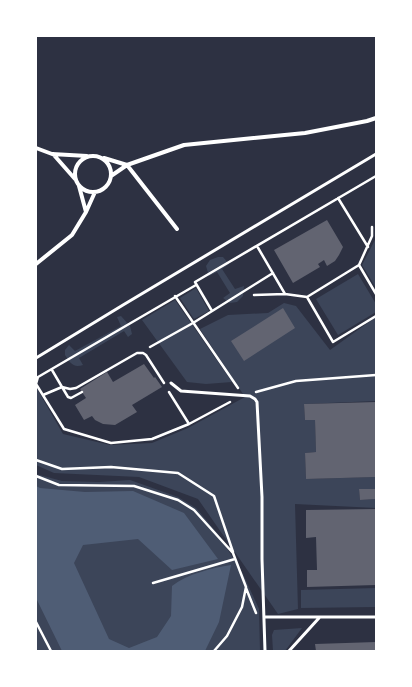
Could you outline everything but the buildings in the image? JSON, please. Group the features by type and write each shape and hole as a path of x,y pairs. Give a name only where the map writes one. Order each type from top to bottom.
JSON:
{"street":[{"path":"79,186 84,190 95,192 101,190 106,187 111,176 127,164 184,145 305,133 376,118"},
{"path":"36,148 52,154 94,156 127,164 177,229"},
{"path":"52,154 76,180 86,212"},
{"path":"76,180 75,169 82,159 88,156"},
{"path":"100,157 109,164 111,176"},
{"path":"36,264 72,235 86,212 95,192"}],"lane":[{"path":"36,358 376,154"},
{"path":"171,383 181,391 250,396 255,399 259,406 265,651"},
{"path":"264,617 376,617"},
{"path":"290,651 319,618"}],"path":[{"path":"175,296 239,390 239,395 189,424 152,439 111,443 64,429 36,384 38,377 175,296 196,285 195,282 376,176"},
{"path":"338,198 368,247"},
{"path":"254,295 285,294 307,297 359,265 372,236 372,227"},
{"path":"257,246 285,294"},
{"path":"359,265 376,294"},
{"path":"150,347 194,322 273,273"},
{"path":"196,285 212,311"},
{"path":"307,297 333,342 376,316"},
{"path":"43,395 62,387 70,389 76,388 137,353 143,353 146,355 189,424"},
{"path":"52,370 68,397 72,398 82,392"},
{"path":"250,396 258,391 296,381 376,375"},
{"path":"36,460 62,469 111,467 178,473 214,496 235,559 257,616"},
{"path":"36,476 59,485 134,486 178,500 194,510 233,553"},
{"path":"153,582 235,559"},
{"path":"214,651 227,636 242,607 246,587"},
{"path":"36,622 51,651"}],"shaded area":[{"path":"376,238 376,288 362,265"},
{"path":"223,257 229,264 222,269 235,289 244,286 243,296 237,302 230,303 223,298 230,293 217,272 209,276 206,266 210,260"},
{"path":"358,274 376,304 376,312 338,335 316,299"},
{"path":"196,288 209,311 194,319 180,298"},
{"path":"175,300 232,382 206,384 187,382 142,320"},
{"path":"284,303 296,306 330,350 376,317 376,401 304,404 305,420 315,420 316,452 305,453 306,479 376,477 376,489 359,489 360,500 376,499 376,508 295,504 298,609 278,614 198,499 139,477 54,473 36,465 36,387 63,434 110,445 152,443 188,428 245,397 200,329 228,315 268,313"},
{"path":"121,316 130,326 132,334 128,337 124,331 79,358 83,365 77,366 70,362 65,355 65,350 69,345 75,351 121,326 117,317"},
{"path":"36,474 62,481 99,482 130,480 178,497 196,508 218,534 243,574 259,609 260,651 36,651"},
{"path":"36,486 40,488 85,492 133,491 184,513 218,559 172,570 138,539 83,545 74,563 109,639 129,648 157,637 171,616 172,586 192,575 231,565 219,622 205,651 62,651 36,598"},
{"path":"376,588 376,607 301,608 301,590"},
{"path":"302,628 285,651 273,651 272,635 274,630"}]}
